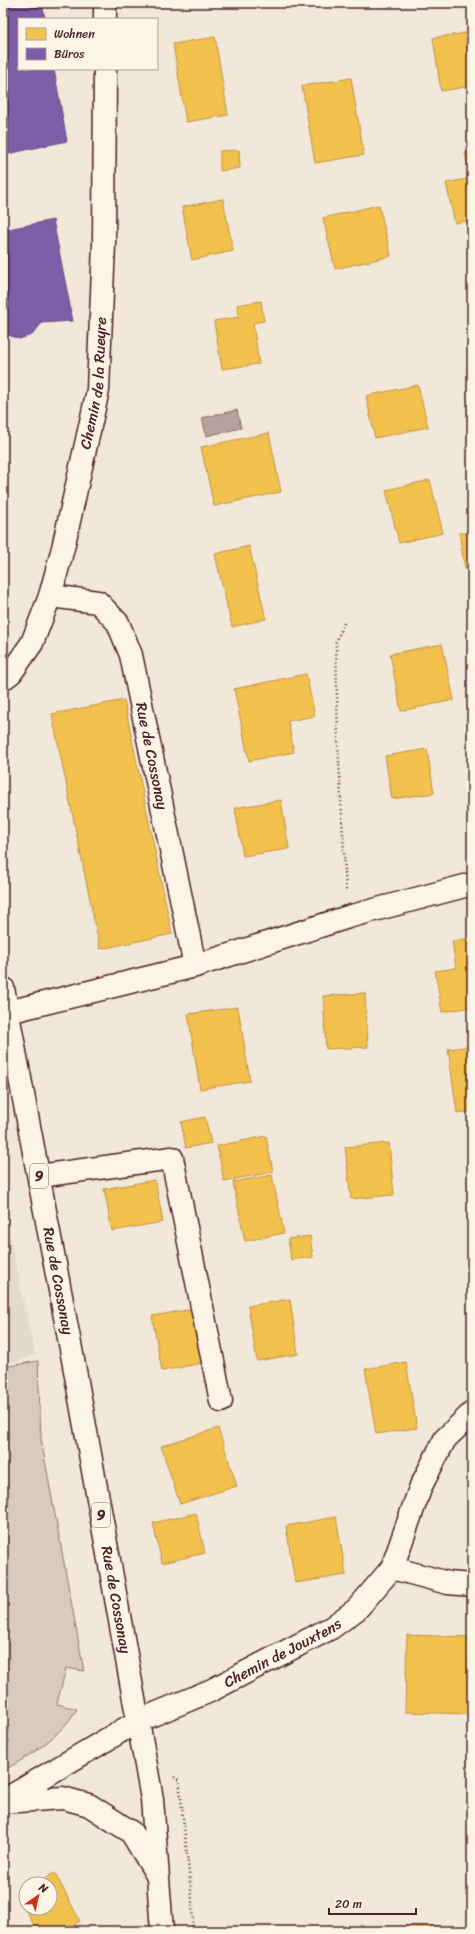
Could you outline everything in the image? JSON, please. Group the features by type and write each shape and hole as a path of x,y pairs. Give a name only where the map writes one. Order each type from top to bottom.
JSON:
{"street":[{"path":"105,3 105,18"},
{"name":"Chemin de la Rueyre","path":"3,679 11,673 32,643 50,596 63,548 98,390 104,244 105,70"},
{"name":"Rue de Cossonay","path":"50,596 98,602 118,623 128,648 194,966"},
{"path":"8,1012 194,966 348,917 472,884"},
{"name":"Rue de Cossonay","path":"3,988 39,1176 152,1799 162,1931"},
{"path":"39,1176 172,1158 221,1401"},
{"name":"Chemin de Jouxtens","path":"3,1802 138,1721 210,1691 331,1628 357,1609 392,1568 424,1479 445,1439 472,1413"},
{"path":"392,1568 448,1583 472,1585"},
{"name":"Chemin de Jouxtens","path":"3,1802 63,1798 89,1805 131,1832 157,1875"}],"path":[{"path":"344,623 336,642 338,743 348,917"},
{"path":"179,1780 192,1900 193,1931"}],"shaded area":[{"path":"237,410 241,428 206,436 202,418"},
{"path":"3,1205 35,1355 15,1362 3,1363"},
{"path":"38,1361 41,1439 84,1671 66,1668 57,1704 77,1709 70,1719 44,1744 3,1771 3,1367"}],"building: Wohnen":[{"path":"472,32 472,86 441,91 433,38"},
{"path":"215,37 228,115 186,122 173,44"},
{"path":"351,78 364,155 315,163 302,86"},
{"path":"239,150 240,168 220,171 220,151"},
{"path":"472,151 472,220 455,223 446,183 471,178 465,153"},
{"path":"223,199 233,251 192,260 182,207"},
{"path":"379,205 391,256 335,269 323,218"},
{"path":"261,301 264,321 253,323 259,364 222,369 214,321 239,317 237,305"},
{"path":"418,385 428,427 375,438 366,396"},
{"path":"269,433 281,492 214,506 201,447"},
{"path":"430,480 443,533 399,543 386,490"},
{"path":"459,533 472,533 472,567 465,569"},
{"path":"249,546 266,619 232,627 215,554"},
{"path":"442,644 454,700 401,711 390,654"},
{"path":"306,674 315,716 288,721 294,752 249,761 234,689"},
{"path":"124,700 172,934 100,949 52,714"},
{"path":"427,749 434,793 392,799 385,756"},
{"path":"281,800 289,849 243,856 235,808"},
{"path":"472,938 472,1007 442,1012 435,971 456,968 452,941"},
{"path":"365,993 368,1047 326,1049 323,996"},
{"path":"238,1007 250,1081 200,1089 188,1014"},
{"path":"472,1046 472,1111 457,1113 448,1049"},
{"path":"205,1117 211,1143 186,1148 181,1122"},
{"path":"266,1136 273,1172 224,1181 217,1146"},
{"path":"389,1143 394,1195 351,1199 345,1147"},
{"path":"272,1175 284,1233 245,1241 233,1182"},
{"path":"155,1180 163,1222 112,1231 104,1189"},
{"path":"310,1236 313,1257 291,1260 288,1239"},
{"path":"290,1299 298,1354 257,1361 248,1306"},
{"path":"194,1309 203,1363 162,1371 152,1316"},
{"path":"406,1362 417,1428 376,1434 365,1369"},
{"path":"218,1428 237,1486 180,1504 161,1446"},
{"path":"196,1513 205,1553 162,1563 153,1523"},
{"path":"336,1517 346,1575 295,1583 286,1526"},
{"path":"407,1635 470,1637 468,1714 405,1712"},
{"path":"55,1873 57,1876 49,1876"},
{"path":"58,1879 80,1921 62,1931 37,1931 29,1916 58,1916"},
{"path":"405,1926 458,1926 458,1931 405,1931"}],"building: Büros":[{"path":"3,3 42,3 45,18 18,18 18,70 54,70 67,141 3,155"},
{"path":"53,220 73,321 42,323 32,335 19,339 3,333 3,230"}]}
